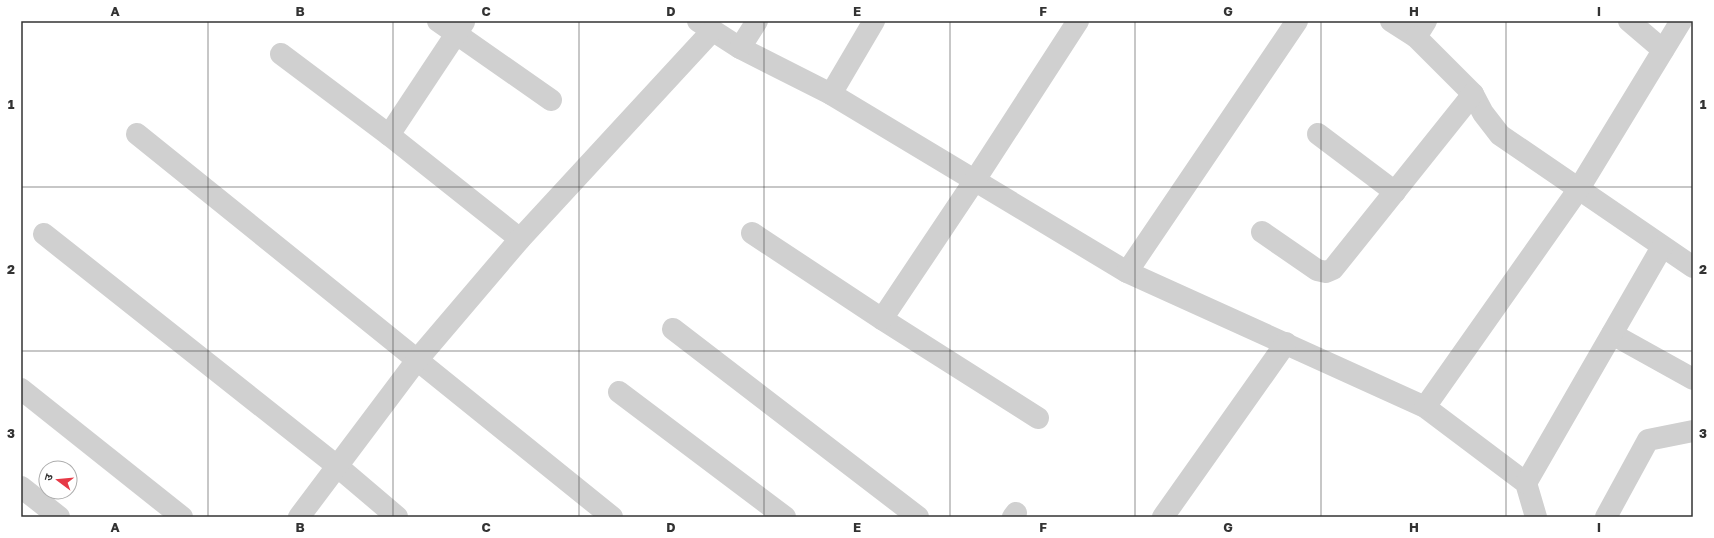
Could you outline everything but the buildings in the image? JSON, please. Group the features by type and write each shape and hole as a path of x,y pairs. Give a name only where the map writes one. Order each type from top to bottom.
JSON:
{"street":[{"path":"438,21 461,27 551,100"},
{"path":"740,48 757,21"},
{"path":"830,94 874,21"},
{"path":"882,319 975,180 1078,21"},
{"path":"1126,272 1297,21"},
{"path":"1391,21 1421,29 1473,94 1483,113 1500,135 1578,190 1693,267"},
{"path":"1629,21 1663,50"},
{"path":"1425,407 1578,190 1681,21"},
{"path":"299,517 417,360 520,238 706,26 740,48 830,94 1126,272 1425,407 1526,483 1536,517"},
{"path":"389,135 461,27"},
{"path":"281,54 389,135 520,238"},
{"path":"1262,232 1318,270 1326,272 1333,269 1473,94"},
{"path":"137,134 612,517"},
{"path":"1318,134 1395,192"},
{"path":"752,233 882,319 1038,418"},
{"path":"44,234 337,466 397,517"},
{"path":"1526,483 1662,247"},
{"path":"674,329 918,517"},
{"path":"1612,334 1693,379"},
{"path":"1163,517 1286,343"},
{"path":"21,389 181,516"},
{"path":"619,392 785,517"},
{"path":"1606,517 1648,440 1693,431"},
{"path":"21,486 59,517"}]}
